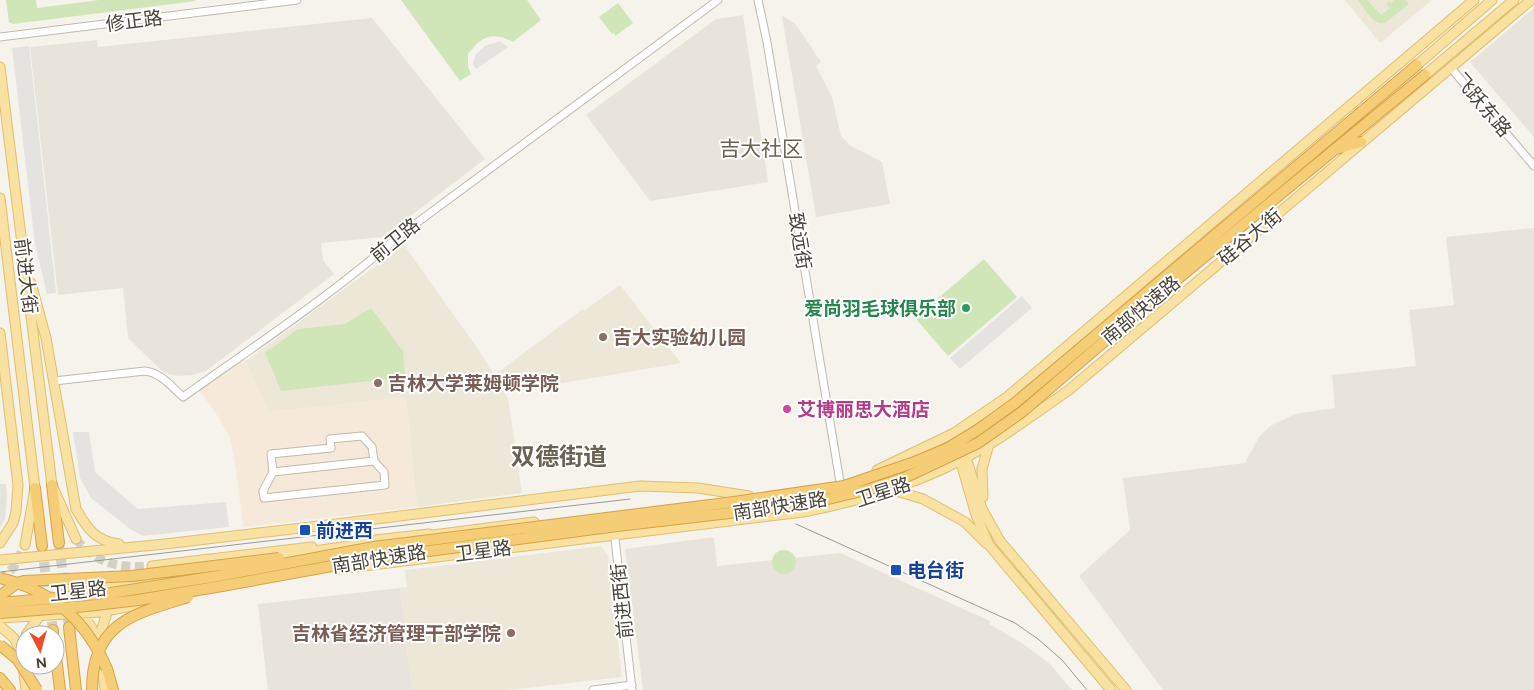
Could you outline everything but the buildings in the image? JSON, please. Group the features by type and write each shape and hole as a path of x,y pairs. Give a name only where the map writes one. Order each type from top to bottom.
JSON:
{"highway":[{"name":"南部快速路","path":"0,613 113,603 222,586 376,558 617,526 798,505 870,489 904,478 952,457 1022,412 1166,282 1417,65"},
{"name":"南部快速路","path":"0,603 111,593 218,576 374,547 805,493 844,486 912,463 948,448 1015,403 1333,150 1424,75"},
{"path":"1333,150 1361,142"},
{"path":"52,485 59,543"},
{"path":"35,488 42,546"},
{"path":"0,597 17,583 24,581 132,576 374,547"},
{"path":"0,578 12,580 43,593 77,620 97,647 114,690"},
{"path":"92,690 93,668 96,658 104,641 119,624 141,612 222,586"},
{"path":"69,626 76,690"},
{"path":"0,645 18,660 37,690"},
{"path":"58,675 60,690"},
{"path":"0,678 10,690"}],"main road":[{"name":"硅谷大街","path":"954,433 1007,397 1071,344 1474,0"},
{"path":"1417,65 1492,0"},
{"path":"1424,75 1514,0"},
{"name":"硅谷大街","path":"963,458 989,444 1069,390 1531,0"},
{"path":"1442,43 1444,25"},
{"path":"1406,57 1426,58"},
{"name":"前进大街","path":"0,67 52,485 76,538"},
{"name":"前进大街","path":"0,204 35,488 25,545"},
{"path":"24,258 46,338 76,509 88,530 109,542 134,546"},
{"path":"0,333 18,485 15,518 0,543"},
{"path":"954,433 982,509 1000,541 1126,690"},
{"name":"卫星路","path":"0,597 64,593 200,574 321,550 749,496 840,482 888,466 954,433"},
{"path":"989,444 981,475 982,491 990,526"},
{"path":"963,458 976,515 989,545 1111,690"},
{"name":"卫星路","path":"0,618 39,617 108,610 312,573 803,512 844,504 893,490 963,458"},
{"name":"卫星路","path":"0,560 334,524 640,486 698,488 749,496"},
{"path":"893,490 923,499 964,522 981,540 989,545"},
{"path":"152,566 452,532"},
{"path":"34,625 39,617 64,593 83,613 98,641 105,690"},
{"path":"101,657 102,628 108,610"},
{"path":"0,626 15,640"},
{"path":"24,675 26,690"}],"street":[{"name":"修正路","path":"0,38 297,0"},
{"name":"前卫路","path":"54,381 145,371 153,372 162,378 183,397 268,337 377,256 399,236 718,0"},
{"name":"致远街","path":"758,0 767,42 840,482"},
{"name":"飞跃东路","path":"1451,68 1534,166"},
{"path":"362,436 372,447 374,461 384,472 385,485 264,498 263,491 273,472 271,454 331,448 330,439 362,436"},
{"path":"273,472 374,461"},
{"name":"前进西街","path":"612,512 632,688"},
{"path":"592,690 632,688"}],"shaded area":[{"path":"1345,0 1432,0 1380,43"},
{"path":"1534,8 1534,137 1470,62"},
{"path":"743,15 768,182 650,201 586,115 716,19"},
{"path":"782,16 793,22 799,29 821,62 816,66 832,97 841,136 851,146 882,162 890,204 816,217"},
{"path":"372,18 485,159 383,237 321,243 323,260 334,274 206,371 193,375 176,376 163,372 128,338 123,288 58,295 30,47 97,40 98,47"},
{"path":"500,41 508,47 476,69 473,64 476,54 485,46"},
{"path":"29,46 56,293 47,294 35,244 12,48"},
{"path":"1534,228 1534,690 1163,690 1079,576 1130,530 1123,478 1245,463 1259,437 1270,426 1295,414 1335,408 1332,375 1416,366 1409,310 1454,305 1446,237"},
{"name":"吉林大学莱姆顿学院","path":"404,245 480,352 508,398 522,493 417,507 406,397 269,412 246,361"},
{"name":"吉大实验幼儿园","path":"620,285 681,363 510,392 497,373 583,309 584,311"},
{"path":"1022,296 1032,308 960,369 950,358"},
{"path":"245,358 269,412 406,397 417,507 243,527 230,438 217,415 199,390"},
{"path":"73,432 89,432 95,472 138,509 226,502 229,527 143,536 130,529 91,498 80,478"},
{"path":"0,484 6,484 7,498 5,519 0,528"},
{"path":"714,537 717,566 840,553 990,621 989,624 1022,643 1050,664 1072,690 643,690 625,549"},
{"name":"吉林省经济管理干部学院","path":"601,546 608,556 622,677 509,690 412,690 400,588 407,587 405,570"},
{"path":"400,588 412,690 268,690 258,604"}],"green space":[{"path":"6,0 36,0 37,8 99,0 196,1 13,24 9,22"},
{"path":"401,0 527,0 541,20 513,42 493,36 483,39 468,54 468,67 471,74 460,81"},
{"path":"1358,0 1367,0 1381,15 1390,8 1386,4 1389,1 1391,3 1394,0 1405,0 1409,4 1385,23 1381,23 1370,16"},
{"path":"618,3 633,23 615,36 599,17"},
{"name":"爱尚羽毛球俱乐部","path":"984,259 1017,297 948,356 915,318"},
{"path":"371,308 403,351 405,377 281,391 265,353 298,329 345,324"},
{"path":"784,550 792,554 796,562 792,570 784,574 776,570 772,562 776,554"}],"tunnel":[{"path":"76,539 92,554 110,563 130,566 152,566"},
{"path":"59,543 69,627"},
{"path":"0,580 14,567 25,545"},
{"path":"42,547 52,625"}],"tram line":[{"path":"0,572 630,499"},
{"path":"796,524 1015,623 1038,639 1062,660 1087,690"}],"place":[{"name":"爱尚羽毛球俱乐部","path":"966,308"},
{"name":"吉大实验幼儿园","path":"603,337"},
{"name":"吉林大学莱姆顿学院","path":"378,383"},
{"name":"艾博丽思大酒店","path":"787,409"},
{"name":"前进西","path":"305,530"},
{"name":"电台街","path":"896,570"},
{"name":"吉林省经济管理干部学院","path":"511,633"}],"district":[{"name":"吉大社区","path":"761,148"},
{"name":"双德街道","path":"559,456"}]}
